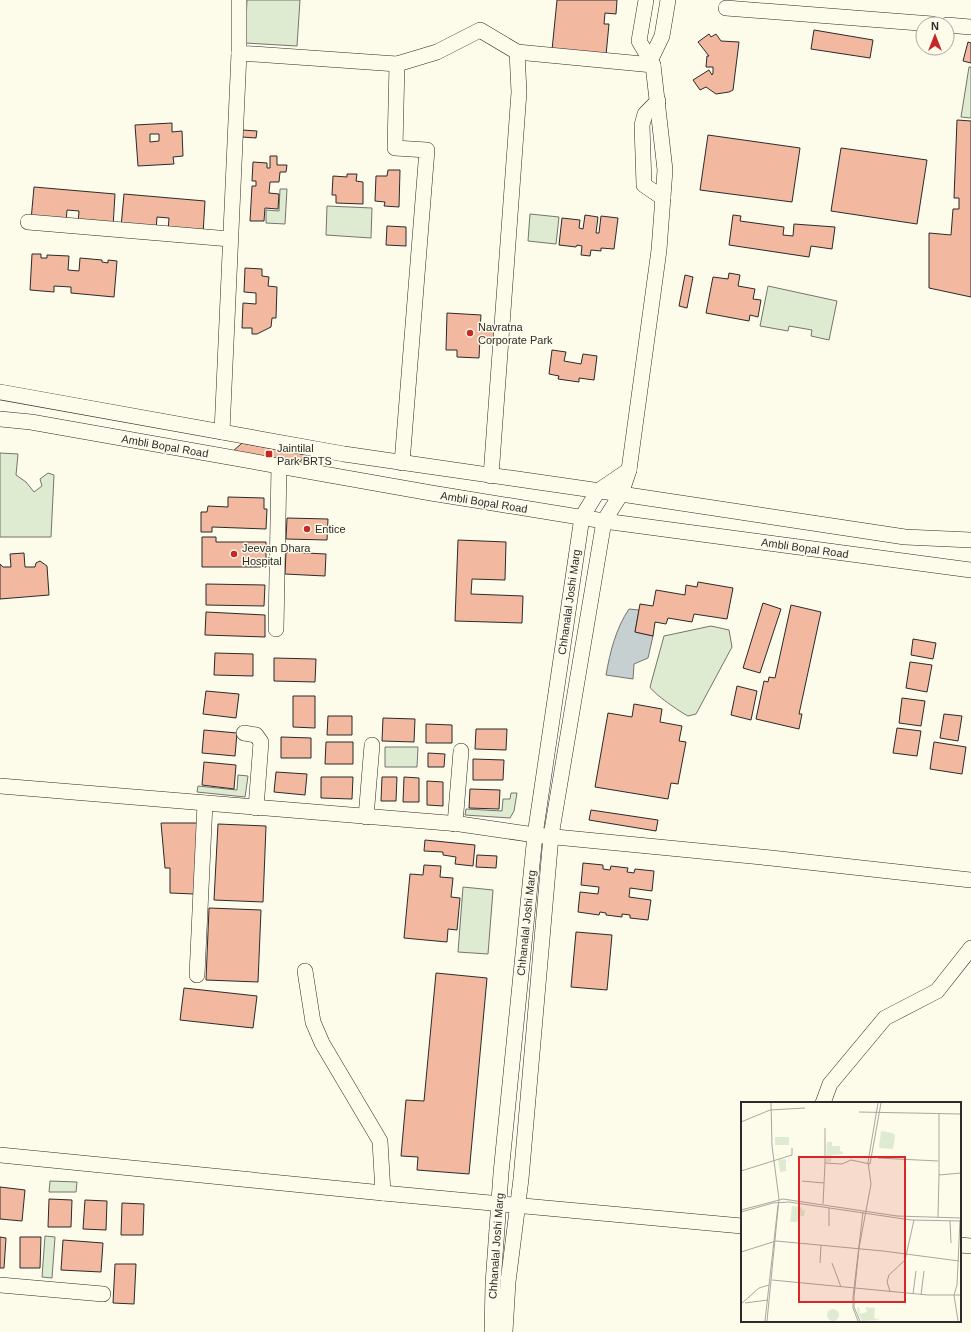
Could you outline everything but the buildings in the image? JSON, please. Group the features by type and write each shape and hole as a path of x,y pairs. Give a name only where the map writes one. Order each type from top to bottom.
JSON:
{"street":[{"path":"222,432 239,53 239,0"},
{"path":"604,521 621,494 629,470 659,250 665,170 658,101 651,63 639,41 646,0"},
{"path":"651,63 662,36 668,0"},
{"path":"726,8 915,23"},
{"path":"955,26 971,27"},
{"path":"239,53 397,64 437,52 480,30 517,52 651,63"},
{"path":"491,476 519,92 517,52"},
{"path":"397,64 394,148 427,150 402,463"},
{"path":"658,101 645,114 642,125 644,185 663,198"},
{"path":"28,222 230,239"},
{"path":"0,392 402,463 621,494 905,538 971,540"},
{"name":"Ambli Bopal Road","path":"0,419 31,422 431,493 604,521 971,570"},
{"path":"276,629 279,466"},
{"path":"582,517 598,491 629,470"},
{"name":"Chhanalal Joshi Marg","path":"492,1332 493,1284 499,1204 535,835 582,517"},
{"name":"Chhanalal Joshi Marg","path":"505,1332 508,1282 521,1179 551,836 604,521"},
{"path":"244,733 256,735 260,738 261,742 256,808"},
{"path":"366,817 372,745"},
{"path":"455,824 461,751"},
{"path":"0,786 455,824 535,835 771,858 971,880"},
{"path":"197,975 206,803"},
{"path":"823,1102 830,1084 885,1018 937,991 971,948"},
{"path":"305,971 313,1022 322,1043 380,1141 383,1193"},
{"path":"0,1155 517,1206 741,1226"},
{"path":"961,1245 971,1246"},
{"path":"0,1285 103,1294"}],"green space":[{"path":"247,0 300,0 297,46 245,43"},
{"path":"969,67 971,67 971,118 961,117"},
{"path":"280,189 287,189 285,224 266,223 266,210 279,211"},
{"path":"327,206 372,208 371,238 326,235"},
{"path":"530,214 559,217 556,244 528,241"},
{"path":"768,286 837,301 829,340 811,336 812,330 789,326 788,331 760,326"},
{"path":"0,453 18,454 16,475 26,482 34,492 42,486 40,479 48,473 54,475 51,537 0,537"},
{"path":"711,626 729,630 732,647 696,714 688,716 662,698 650,687 664,636"},
{"path":"385,747 418,747 417,767 385,767"},
{"path":"238,775 248,776 245,797 197,792 198,786 237,790"},
{"path":"511,793 517,793 514,811 510,818 465,815 466,809 502,811 503,799 510,799"},
{"path":"463,887 493,890 488,954 458,952"},
{"path":"50,1181 77,1182 76,1192 49,1192"},
{"path":"45,1236 55,1237 52,1278 42,1277"}],"shaded area":[{"path":"629,609 639,610 635,632 653,636 648,658 634,664 633,679 606,675 614,640 620,624"}],"place":[{"name":"Navratna Corporate Park","path":"470,333"},
{"name":"Jaintilal Park BRTS","path":"269,454"},
{"name":"Entice","path":"307,529"},
{"name":"Jeevan Dhara Hospital","path":"234,554"}]}
